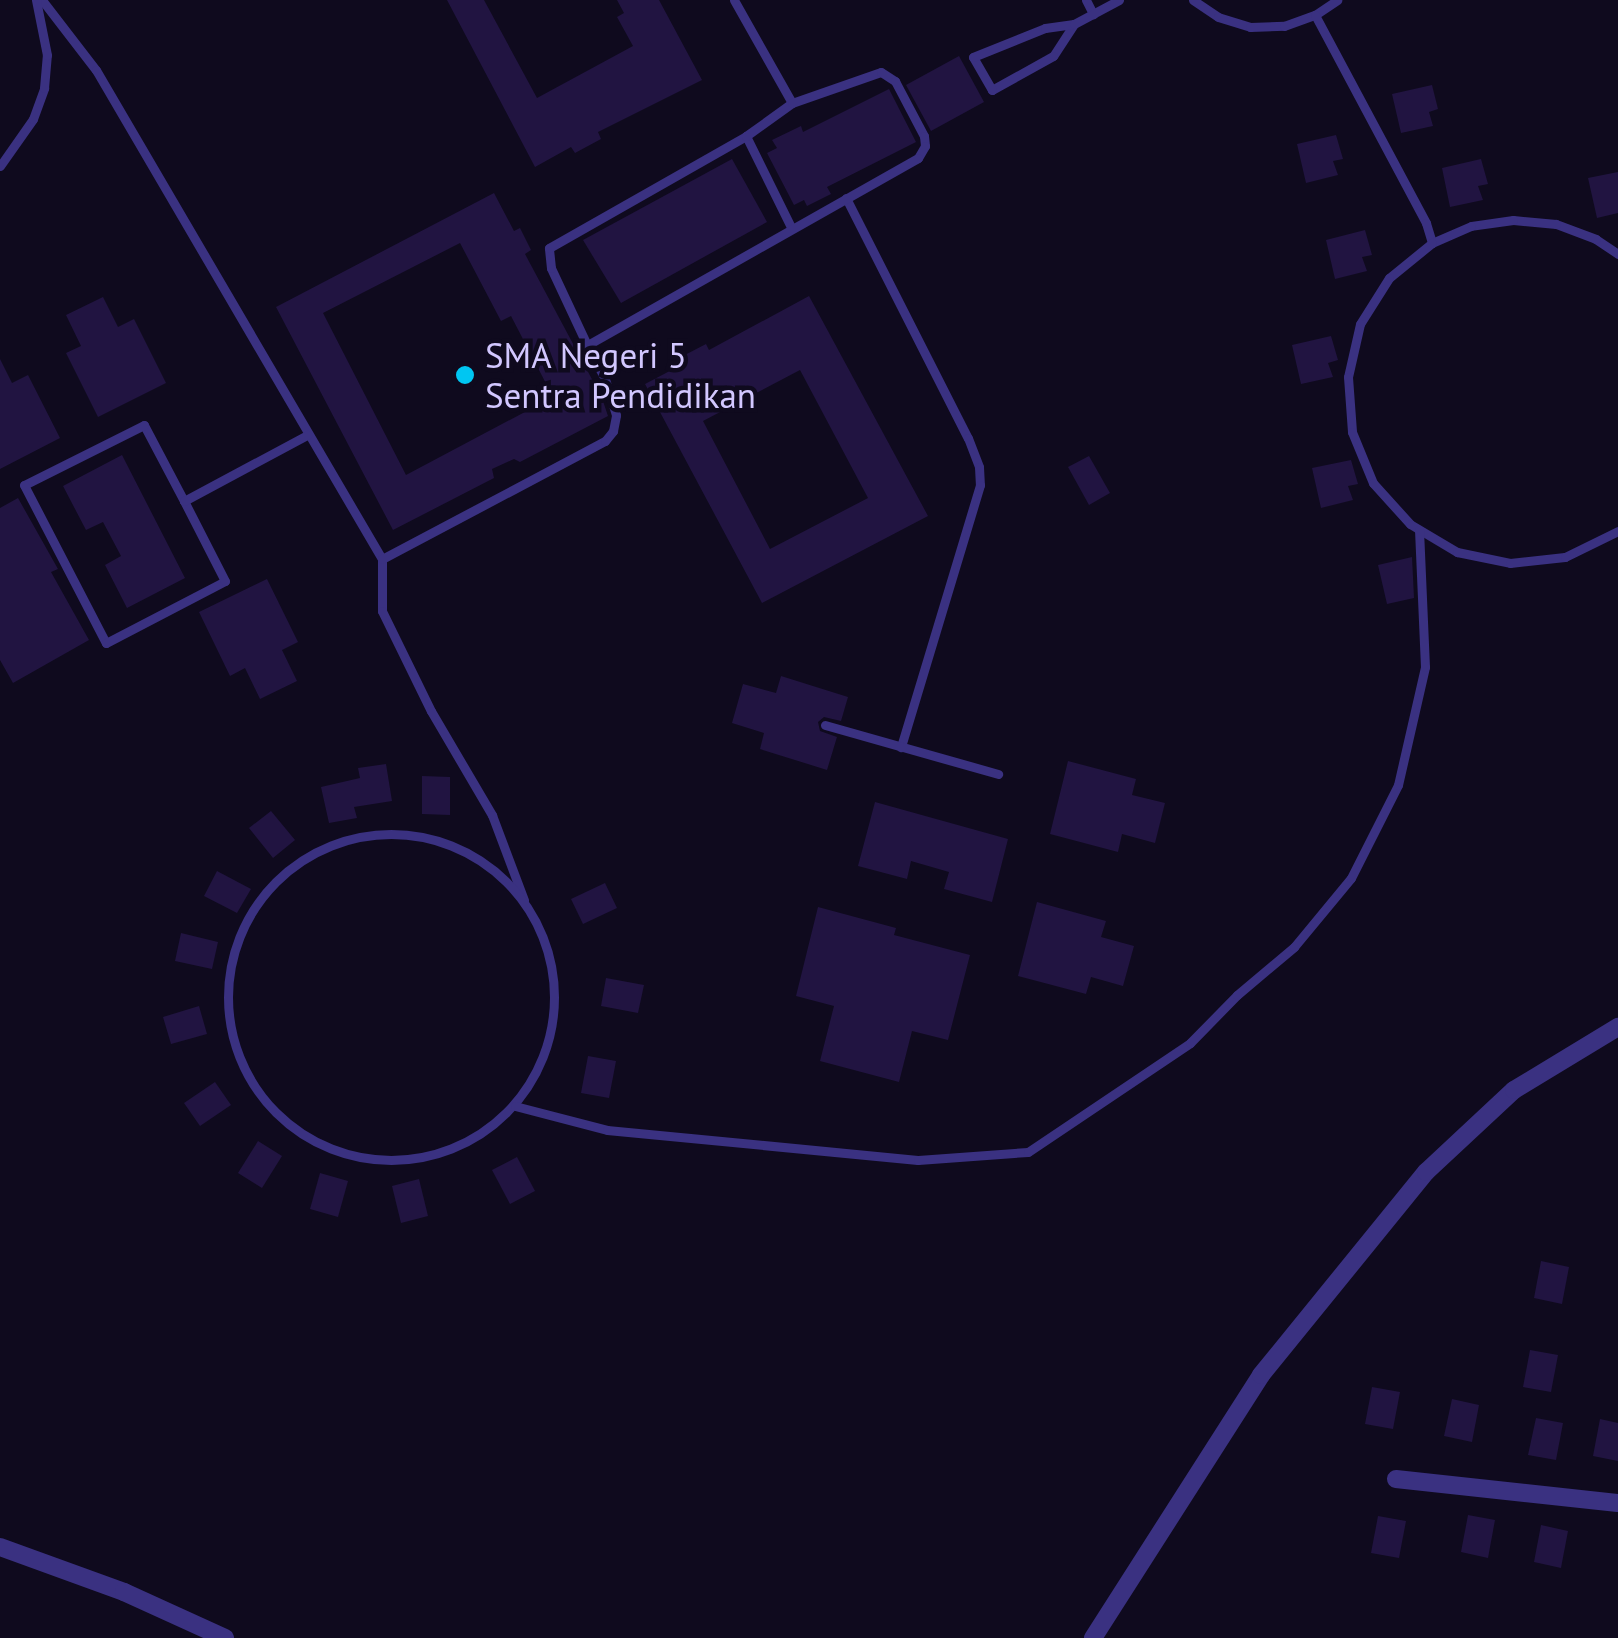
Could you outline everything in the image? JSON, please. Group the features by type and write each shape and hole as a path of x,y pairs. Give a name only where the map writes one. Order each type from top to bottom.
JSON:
{"street":[{"path":"1093,1638 1261,1375 1426,1172 1514,1090 1618,1028"},
{"path":"1396,1479 1618,1503"},
{"path":"0,1546 124,1592 225,1638"}],"lane":[{"path":"0,166 33,119 44,88 47,55 39,0"},
{"path":"39,0 96,70 382,559 382,611 431,711 492,815 524,900 548,950 555,1005 544,1059 515,1106 474,1140 424,1158 372,1160 320,1145 277,1114 245,1071 229,1020 230,967 248,917 280,875 326,845 380,833 434,838 484,862 524,900"},
{"path":"734,0 792,103"},
{"path":"1086,0 1092,14"},
{"path":"1074,24 1053,56 992,90 973,58 1045,28 1074,24 1119,0"},
{"path":"1193,0 1218,17 1250,27 1284,26 1316,15 1337,0"},
{"path":"1316,15 1426,223 1432,243"},
{"path":"382,559 605,441 614,431 616,415 551,268 549,248 746,136 792,103 881,72 894,81 924,136 923,153 588,345"},
{"path":"746,136 791,227"},
{"path":"846,198 979,467 980,485 902,747"},
{"path":"1618,254 1596,239 1556,224 1513,220 1471,226 1432,243 1390,278 1360,324 1348,377 1352,432 1373,483 1419,530 1457,552 1510,563 1565,558 1618,531"},
{"path":"144,425 184,501 225,581 106,643 24,485 144,425"},
{"path":"184,501 307,435"},
{"path":"515,1106 607,1130 918,1160 1028,1152 1190,1043 1236,995 1294,947 1351,878 1398,786 1424,667 1419,530"},
{"path":"825,725 998,774"}],"building":[{"path":"447,0 484,0 537,98 633,46 617,17 624,13 617,0 659,0 702,80 598,132 601,139 575,153 571,147 535,167"},
{"path":"959,56 984,102 931,131 906,85"},
{"path":"1432,85 1438,109 1429,112 1433,126 1401,133 1392,94"},
{"path":"889,89 916,142 827,187 831,194 807,206 804,200 794,205 767,153 777,148 772,140 801,126 803,132"},
{"path":"1336,135 1343,159 1333,161 1338,175 1306,183 1297,144"},
{"path":"732,159 767,222 621,303 583,240"},
{"path":"1481,159 1488,184 1478,186 1483,200 1450,207 1442,168"},
{"path":"1618,172 1618,213 1597,218 1588,178"},
{"path":"494,193 514,231 520,228 531,250 525,254 608,416 520,462 514,459 492,469 494,478 393,530 276,307","holes":["460,243 501,321 511,316 553,397 406,475 323,313"]},
{"path":"1365,230 1372,255 1362,257 1367,271 1335,279 1326,240"},
{"path":"809,296 928,516 762,603 645,384 683,364 679,358 706,344 709,350","holes":["800,370 868,498 770,549 703,421"]},
{"path":"103,297 118,327 134,319 166,383 98,417 66,353 81,346 66,315"},
{"path":"1331,336 1338,360 1328,363 1333,377 1301,384 1292,345"},
{"path":"0,359 12,383 28,375 60,438 0,469"},
{"path":"122,455 185,578 127,608 105,565 121,556 103,522 86,530 63,486"},
{"path":"1089,456 1110,493 1089,505 1068,467"},
{"path":"1351,460 1358,484 1348,486 1353,500 1321,508 1312,468"},
{"path":"18,498 58,569 51,572 89,640 13,683 0,660 0,508"},
{"path":"1412,557 1414,598 1387,604 1378,565"},
{"path":"267,579 298,642 282,650 297,681 260,699 245,668 230,676 199,612"},
{"path":"781,676 848,697 841,721 824,717 818,722 820,731 837,737 827,770 760,749 764,733 732,723 743,684 776,693"},
{"path":"1068,761 1136,779 1132,795 1165,803 1155,843 1122,834 1118,852 1050,834"},
{"path":"386,764 392,801 354,807 357,818 329,823 321,787 360,778 358,768"},
{"path":"422,776 450,777 450,815 422,814"},
{"path":"875,802 1008,839 992,902 944,889 949,872 911,861 907,879 858,866"},
{"path":"271,811 295,840 273,858 249,828"},
{"path":"217,871 251,889 237,913 204,896"},
{"path":"605,883 617,908 583,924 571,899"},
{"path":"1037,902 1106,921 1101,937 1134,946 1123,986 1091,977 1086,994 1018,976"},
{"path":"818,907 896,928 894,935 970,955 948,1040 912,1031 899,1082 820,1061 834,1006 796,996"},
{"path":"181,933 218,942 212,969 175,961"},
{"path":"606,978 644,985 638,1013 601,1006"},
{"path":"199,1006 207,1034 171,1044 163,1017"},
{"path":"588,1056 616,1061 609,1098 581,1093"},
{"path":"215,1082 231,1105 200,1126 184,1103"},
{"path":"258,1141 282,1156 262,1188 238,1173"},
{"path":"517,1157 535,1191 510,1204 492,1170"},
{"path":"320,1173 348,1181 338,1217 310,1209"},
{"path":"419,1179 428,1216 401,1223 392,1186"},
{"path":"1541,1261 1569,1267 1562,1304 1534,1298"},
{"path":"1530,1350 1558,1355 1551,1392 1523,1387"},
{"path":"1372,1387 1400,1392 1393,1429 1365,1424"},
{"path":"1452,1399 1479,1405 1472,1442 1444,1436"},
{"path":"1536,1418 1563,1423 1556,1460 1528,1455"},
{"path":"1600,1419 1618,1423 1618,1461 1593,1456"},
{"path":"1468,1515 1495,1520 1488,1558 1461,1552"},
{"path":"1378,1516 1406,1521 1399,1558 1371,1553"},
{"path":"1541,1525 1568,1531 1561,1568 1534,1562"}],"place":[{"name":"SMA Negeri 5 Sentra Pendidikan","path":"465,375"}]}
